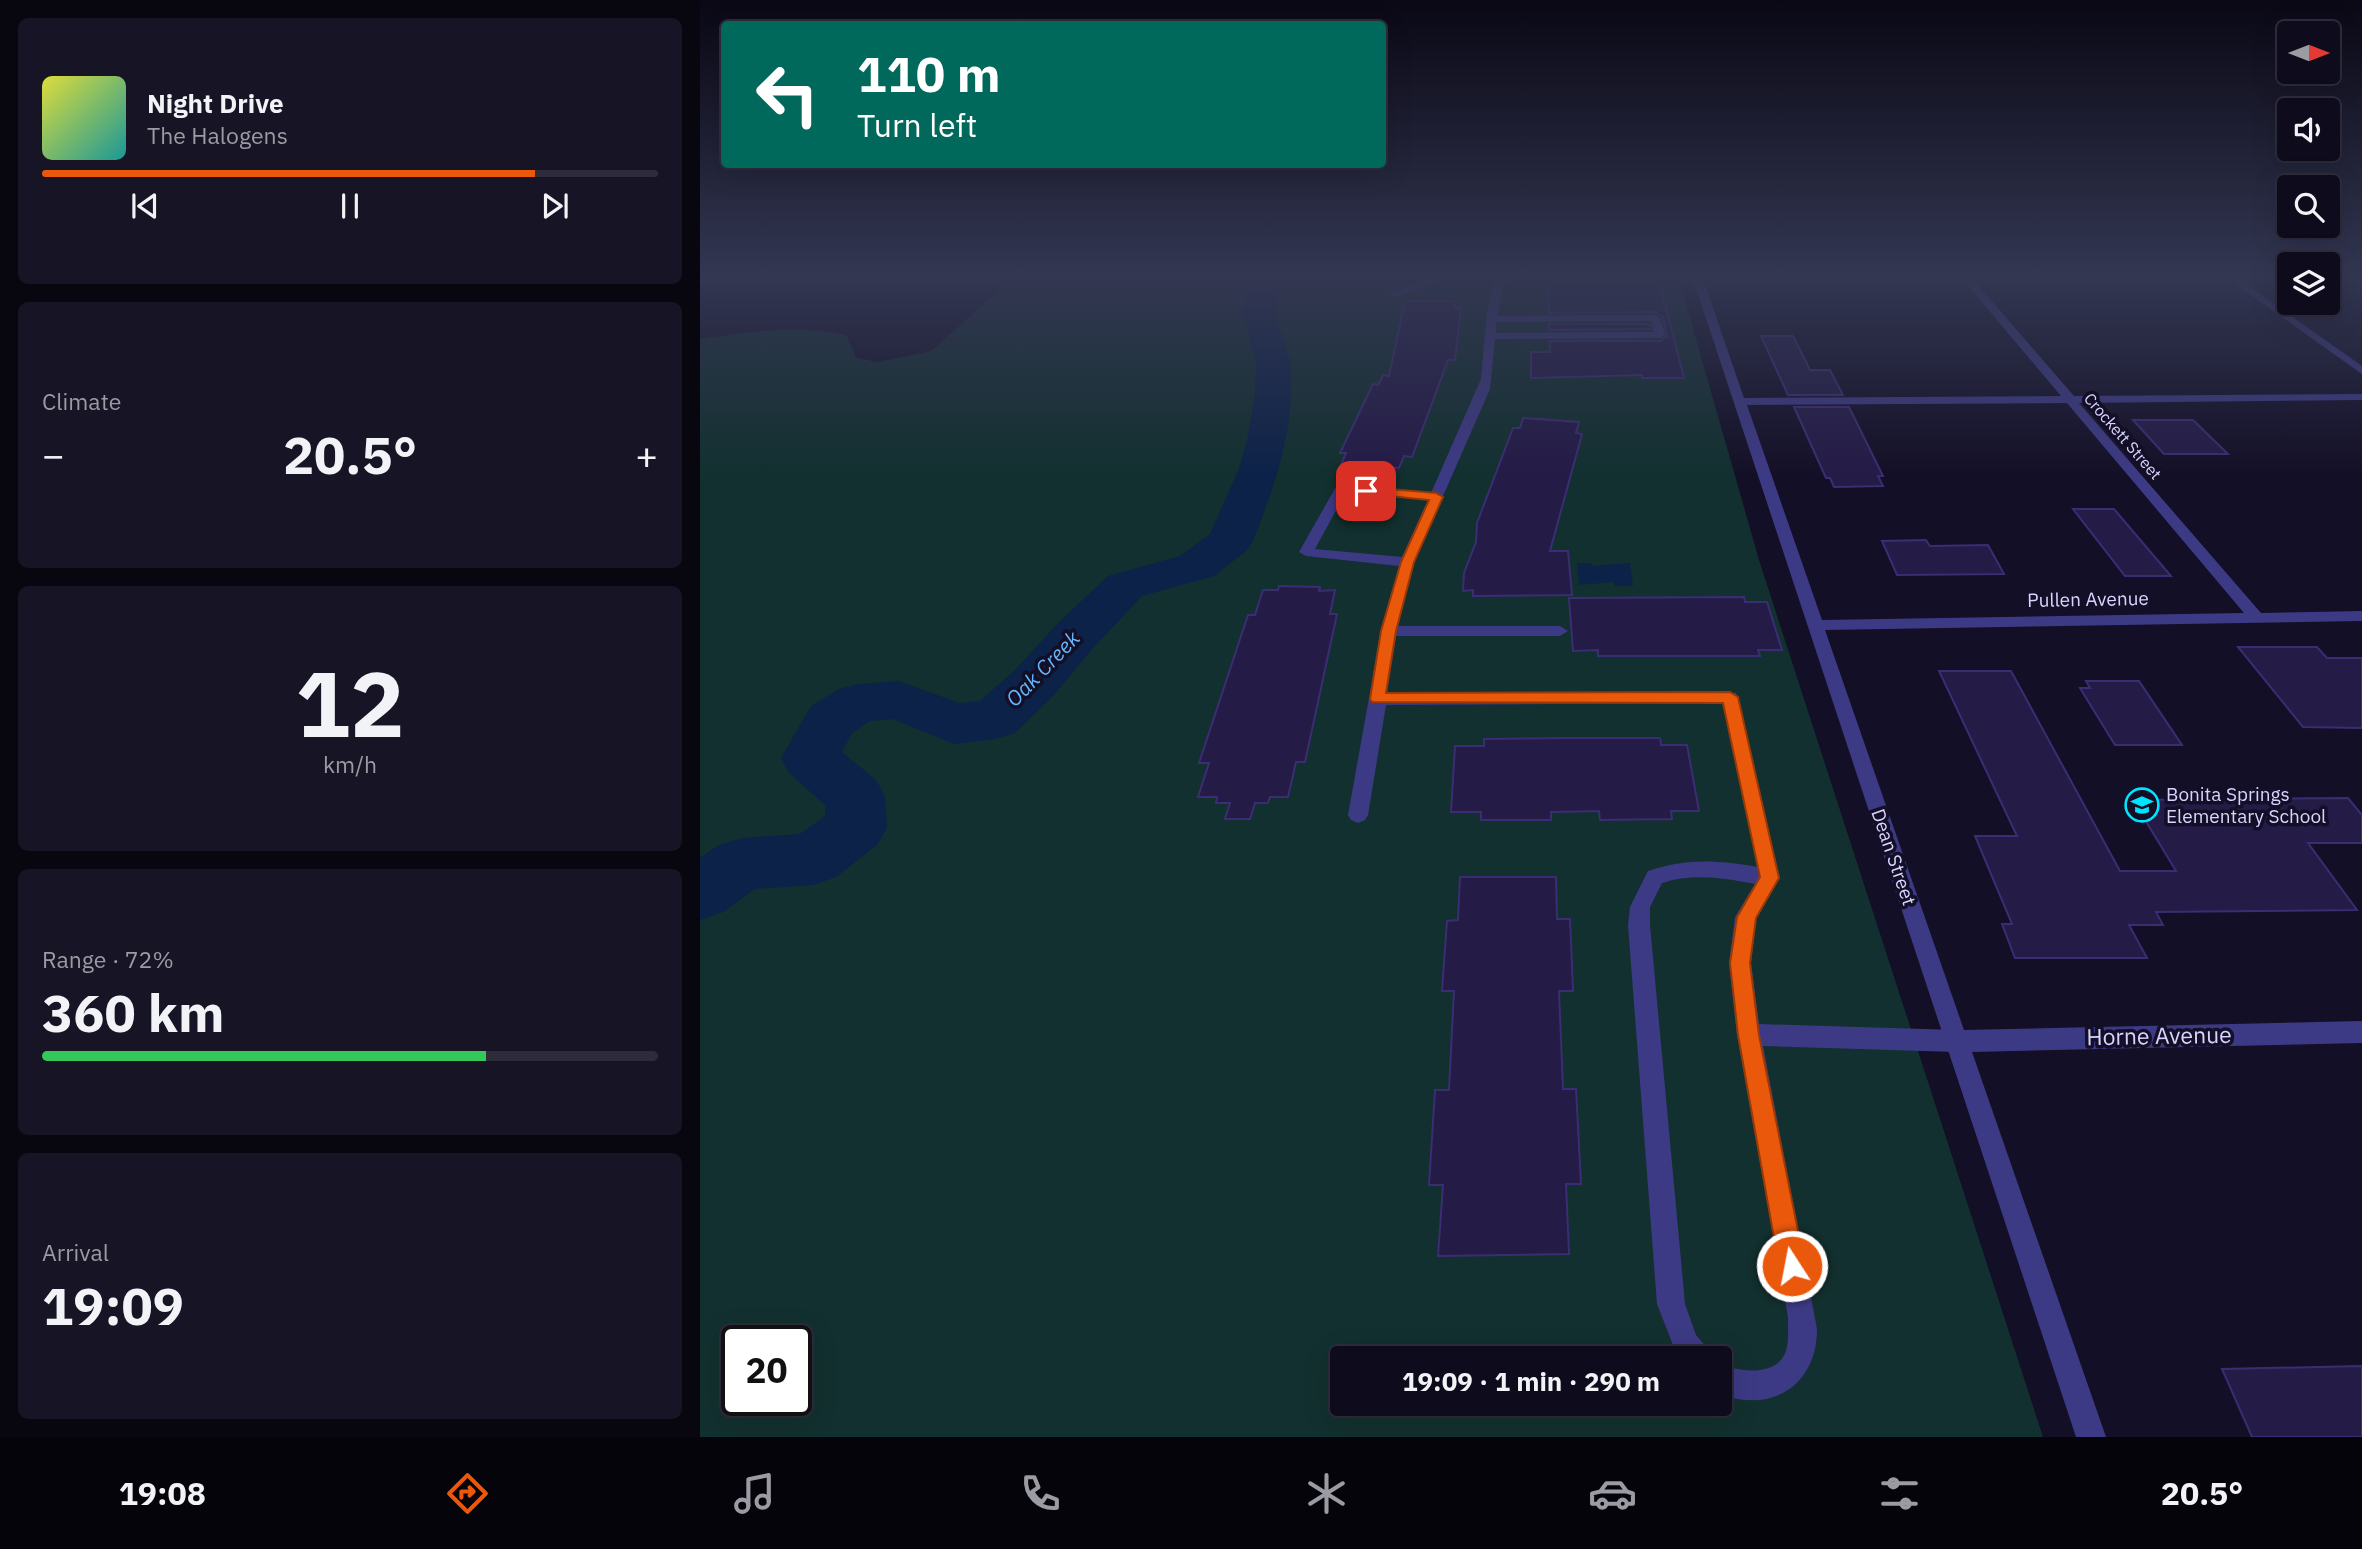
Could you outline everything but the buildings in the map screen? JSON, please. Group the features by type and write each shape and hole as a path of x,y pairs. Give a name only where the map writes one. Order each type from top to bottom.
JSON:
{"street":[{"path":"1358,815 1389,631 1407,562 1487,379 1490,343"},
{"name":"Dean Street","path":"1719,343 2091,1437"},
{"name":"Crockett Street","path":"2021,343 2256,617"},
{"path":"2323,343 2362,371"},
{"path":"1739,402 2362,397"},
{"path":"1407,562 1306,552 1342,488 1436,497"},
{"name":"Pullen Avenue","path":"1815,625 2362,615"},
{"path":"1389,631 1560,631"},
{"path":"1378,699 1730,697 1770,878 1746,917 1740,963 1749,1035 1801,1317 1802,1342 1795,1365 1782,1379 1758,1385 1732,1385"},
{"path":"1687,1346 1671,1304 1639,925 1640,907 1654,877 1673,870 1688,867 1770,878"},
{"name":"Horne Avenue","path":"1749,1035 1956,1041 2362,1032"}],"green space":[{"path":"700,343 850,343 856,358 878,362 931,351 940,343 1697,343 1759,560 2043,1437 700,1437"}],"water":[{"path":"1577,563 1591,563 1592,566 1630,563 1633,586 1615,586 1613,582 1579,585"}],"waterway":[{"name":"Oak Creek","path":"700,892 742,864 813,859 856,827 855,796 810,758 831,720 858,703 899,700 954,724 995,719 1034,683 1076,635 1125,586 1197,566 1230,541 1259,471 1267,441 1273,393 1273,362 1267,343"}],"place":[{"name":"Bonita Springs Elementary School","path":"2142,805"}],"route":[{"path":"1366,491 1436,497 1407,562 1389,631 1378,699 1730,697 1770,878 1746,917 1740,963 1749,1035 1792,1266"}]}
